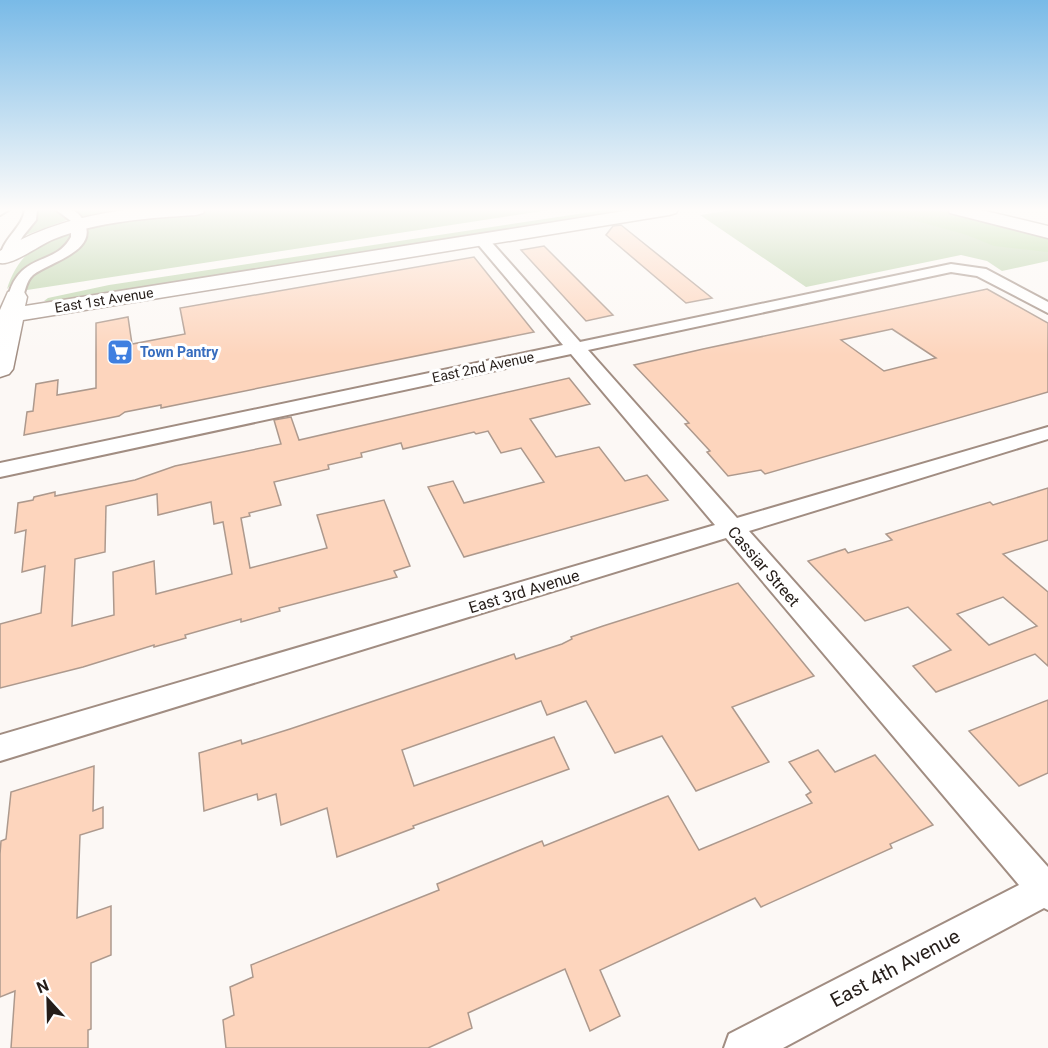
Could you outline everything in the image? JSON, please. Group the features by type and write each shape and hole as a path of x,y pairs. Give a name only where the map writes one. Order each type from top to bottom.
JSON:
{"main road":[{"name":"East 1st Avenue","path":"7,307 293,258"},
{"name":"East 1st Avenue","path":"7,307 349,258"},
{"path":"0,369 7,307"}],"street":[{"path":"7,307 26,273 53,258"},
{"name":"Cassiar Street","path":"497,258 1047,890"},
{"name":"East 2nd Avenue","path":"0,470 951,268 967,268 981,272 1048,308"},
{"name":"East 3rd Avenue","path":"0,748 1048,434"},
{"name":"East 4th Avenue","path":"743,1048 1047,890"}],"green space":[{"path":"48,258 22,271 7,289 11,277 23,259"},
{"path":"60,258 237,258 27,290 24,288 29,276"},
{"path":"288,258 332,258 62,301 44,301 48,298 109,285"},
{"path":"763,258 947,258 806,287"},
{"path":"974,258 1048,258 1048,261 1002,271 987,261"}],"building":[{"path":"475,258 534,332 161,408 161,405 125,412 119,416 24,435 27,412 33,411 36,384 58,380 57,395 96,388 96,323 128,317 132,344 185,334 180,308"},
{"path":"528,258 556,258 613,315 586,321"},
{"path":"633,258 662,258 712,298 686,303"},
{"path":"987,289 1048,323 1048,392 765,474 761,470 728,476 707,452 710,451 685,424 689,423 634,365","holes":["892,329 936,358 884,371 841,340"]},
{"path":"569,378 590,404 530,419 556,457 599,447 625,481 647,475 668,500 464,557 428,487 453,481 464,503 544,482 521,448 501,453 488,431 476,434 474,432 403,449 401,443 361,453 362,457 328,465 329,469 274,482 281,505 249,513 250,516 241,518 250,568 327,548 317,515 384,500 410,566 394,571 397,577 279,608 280,611 241,622 241,619 185,635 186,638 154,647 154,645 83,667 0,688 0,624 41,613 45,566 22,572 26,530 15,533 18,503 55,492 55,496 135,480 175,466 281,444 274,420 291,417 299,440","holes":["157,494 158,515 211,502 214,524 223,522 232,574 156,594 154,561 113,572 114,615 72,626 75,559 105,552 106,506"]},
{"path":"1048,488 1048,540 1003,554 1048,592 1048,666 1035,654 936,692 913,666 951,650 908,607 865,621 808,561 845,549 848,553 892,540 886,534 990,502 993,505","holes":["1003,597 1037,626 989,645 957,614"]},
{"path":"738,583 814,676 732,707 769,762 696,791 662,736 615,753 586,701 547,715 541,701 402,750 414,786 554,737 569,769 413,826 414,828 337,857 327,808 281,825 276,794 258,800 257,794 204,811 199,753 241,740 242,744 290,729 514,654 516,659 562,644 572,639 571,637 603,626"},
{"path":"1048,700 1048,773 1019,786 969,731"},
{"path":"818,750 835,772 875,755 933,825 890,844 892,848 761,907 755,898 600,970 620,1016 590,1031 565,969 468,1013 472,1028 428,1048 226,1048 223,1020 234,1015 230,987 253,977 251,965 439,890 437,884 542,841 544,846 668,796 699,850 812,803 806,795 811,792 789,762"},
{"path":"94,766 93,811 103,807 103,828 80,835 77,918 111,906 111,955 91,963 91,1029 88,1030 88,1048 11,1048 15,991 0,997 0,854 1,841 6,839 11,792"}],"place":[{"name":"Town Pantry","path":"120,352"}]}
